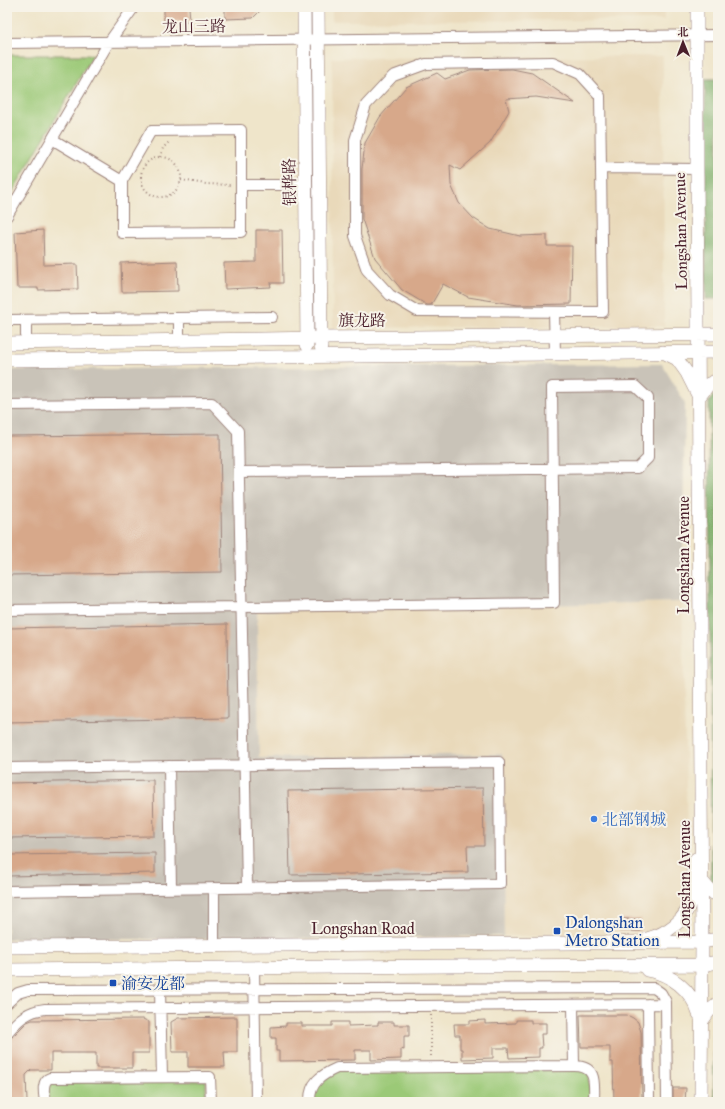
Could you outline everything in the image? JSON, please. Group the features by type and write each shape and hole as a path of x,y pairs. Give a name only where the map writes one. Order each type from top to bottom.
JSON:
{"main road":[{"name":"银桦路","path":"304,7 307,357"},
{"name":"银桦路","path":"318,7 321,357"},
{"name":"Longshan Avenue","path":"697,7 702,942 700,1102"},
{"name":"旗龙路","path":"7,343 307,338 718,334"},
{"path":"663,352 677,359 687,373 699,397 709,384 718,380"},
{"path":"7,360 718,352"},
{"path":"633,942 662,934 684,916 690,901 692,869 701,847"},
{"path":"701,880 711,892 718,895"},
{"name":"Longshan Road","path":"7,948 702,942 718,939"},
{"path":"7,970 254,967 702,965 718,962"},
{"path":"625,965 655,971 672,979 690,994 697,1005 702,1021"},
{"path":"702,1021 709,1011 718,1004"}],"street":[{"path":"7,216 109,42 134,7"},
{"name":"龙山三路","path":"7,42 718,35"},
{"path":"553,62 580,74 600,96 601,168 603,312 417,311 390,295 367,270 355,236 355,140 366,105 393,76 426,64 553,62"},
{"path":"241,130 241,232 122,232 122,180 151,131 241,130"},
{"path":"52,139 122,180"},
{"path":"601,168 697,169"},
{"path":"241,185 306,185"},
{"path":"554,312 555,353"},
{"path":"179,318 179,340"},
{"path":"7,320 272,318"},
{"path":"26,320 26,343"},
{"path":"7,610 554,603 553,469 552,387 635,386 648,398 648,458 638,468 553,469 240,472"},
{"path":"7,405 212,404 238,431 247,887"},
{"path":"7,768 499,762 500,884 7,891"},
{"path":"169,766 170,888"},
{"path":"214,888 214,946"},
{"path":"254,967 256,1102"},
{"path":"7,1003 18,993 28,990 649,987 658,989 664,997 666,1004 667,1102"},
{"path":"160,990 162,1077"},
{"path":"648,1004 649,1102"},
{"path":"7,1033 20,1018 36,1010 666,1004"},
{"path":"573,1005 574,1066"},
{"path":"310,1102 310,1095 316,1082 323,1074 337,1068 582,1066 591,1072 594,1079 594,1102"},
{"path":"45,1102 44,1083 46,1079 50,1078 162,1077 210,1077 211,1102"}],"path":[{"path":"160,157 163,148 177,131"},
{"path":"160,157 171,160 179,168 181,180 176,190 167,197 155,197 145,191 140,180 142,169 149,160 160,157"},
{"path":"181,180 206,184 241,185"},
{"path":"431,1007 431,1067"}],"shaded area":[{"path":"332,7 664,7 664,20 332,21"},
{"path":"663,56 664,326 333,328 332,58"},
{"path":"662,364 685,403 682,602 257,611 259,758 502,754 504,936 242,939 7,939 7,370"},
{"name":"北部钢城","path":"682,602 688,880 681,910 661,930 639,937 504,936 501,754 259,758 257,611"}],"green space":[{"path":"7,55 93,55 7,201"},
{"path":"705,79 718,79 718,299 706,299"},
{"path":"717,390 718,888 711,880 709,402"},
{"path":"718,1013 718,1102 714,1102 713,1016"},
{"path":"581,1069 589,1073 591,1102 313,1102 317,1085 337,1070"},
{"path":"206,1080 206,1102 48,1102 48,1085 52,1081"}],"building":[{"path":"164,7 189,7 190,21 164,22"},
{"path":"225,7 264,7 253,18 225,19"},
{"path":"512,69 532,73 575,103 536,97 506,99 509,111 490,143 460,170 450,165 451,185 459,203 473,218 490,229 520,236 547,235 547,246 572,246 571,304 518,305 468,297 443,284 431,305 427,305 402,290 375,258 362,219 362,169 365,143 380,117 406,87 437,73 445,79 470,70"},
{"path":"43,230 44,265 77,264 78,289 38,290 38,288 17,288 15,232"},
{"path":"256,230 282,230 283,283 270,283 271,287 225,289 224,263 256,262"},
{"path":"177,261 178,291 122,292 121,263"},
{"path":"220,434 222,572 7,575 7,436"},
{"path":"227,624 228,718 7,722 7,628"},
{"path":"153,780 154,836 7,838 7,783"},
{"path":"483,788 484,846 467,846 468,872 290,875 288,791"},
{"path":"155,853 155,873 7,876 7,855"},
{"path":"619,919 641,919 641,931 619,931"},
{"path":"580,1015 627,1015 638,1022 641,1032 642,1102 614,1102 613,1062 610,1062 610,1047 581,1047"},
{"path":"237,1017 237,1052 224,1052 225,1067 188,1067 188,1052 172,1052 171,1022 178,1018"},
{"path":"143,1019 149,1022 149,1053 132,1053 132,1068 96,1068 96,1053 51,1053 51,1070 31,1070 26,1075 27,1102 7,1102 7,1042 27,1022 32,1020"},
{"path":"485,1020 485,1024 516,1023 516,1020 531,1020 531,1023 546,1023 546,1034 541,1034 542,1048 539,1048 539,1057 509,1058 508,1048 493,1048 493,1058 462,1059 460,1035 455,1035 454,1024 469,1024 469,1021"},
{"path":"332,1022 348,1022 348,1026 378,1025 378,1022 394,1022 394,1025 409,1025 409,1036 404,1036 404,1050 401,1049 401,1059 371,1060 371,1050 355,1050 355,1060 279,1061 279,1051 276,1051 276,1038 271,1038 271,1027 286,1026 286,1023 302,1023 302,1026 332,1026"},
{"path":"673,1088 686,1088 685,1102 673,1102"}],"place":[{"name":"北部钢城","path":"594,819"},
{"name":"Dalongshan Metro Station","path":"557,931"},
{"name":"渝安龙都","path":"113,983"}]}
